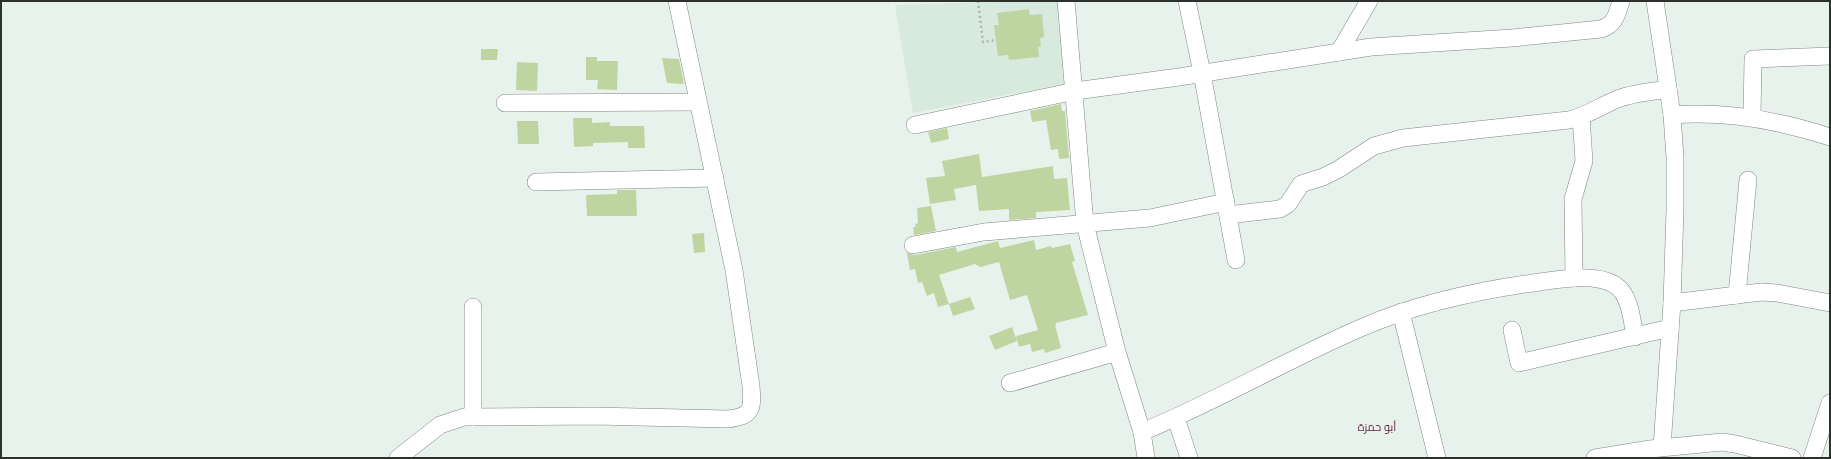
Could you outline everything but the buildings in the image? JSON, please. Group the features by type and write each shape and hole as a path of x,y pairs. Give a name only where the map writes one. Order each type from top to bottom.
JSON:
{"street":[{"path":"398,458 440,425 458,419 473,417 594,416 728,419 742,417 750,412 753,401 734,270 677,1"},
{"path":"1066,1 1075,91 1085,224 1117,352 1142,432 1146,458"},
{"path":"1187,1 1202,73 1236,260"},
{"path":"1339,52 1369,1"},
{"path":"915,125 1075,91 1371,47 1512,38 1601,29 1608,27 1614,22 1621,1"},
{"path":"1654,451 1670,328 1675,210 1675,157 1672,115 1655,1"},
{"path":"1752,117 1753,59 1830,56"},
{"path":"913,246 984,232 1150,218 1227,208 1280,208 1288,204 1301,184 1328,175 1374,146 1387,141 1569,120 1581,117 1621,98 1668,89"},
{"path":"506,103 698,102"},
{"path":"1672,115 1712,114 1752,117 1793,126 1830,137"},
{"path":"1574,278 1573,199 1584,160 1581,117"},
{"path":"536,182 715,178"},
{"path":"1738,295 1748,180"},
{"path":"1142,432 1176,418 1363,327 1401,312 1459,296 1525,284 1574,278 1605,280 1620,289 1629,309 1635,337"},
{"path":"1672,303 1738,295 1777,293 1830,303"},
{"path":"473,307 473,417"},
{"path":"1401,312 1437,458"},
{"path":"1512,330 1519,363 1670,328"},
{"path":"1010,383 1117,352"},
{"path":"1812,458 1829,408"},
{"path":"1176,418 1189,458"},
{"path":"1595,458 1722,442 1792,458"}],"path":[{"path":"978,1 983,42 996,40"}],"shaded area":[{"path":"1058,1 1064,84 913,113 895,5"}],"district":[{"name":"أبو حمزة","path":"1377,427"}]}
